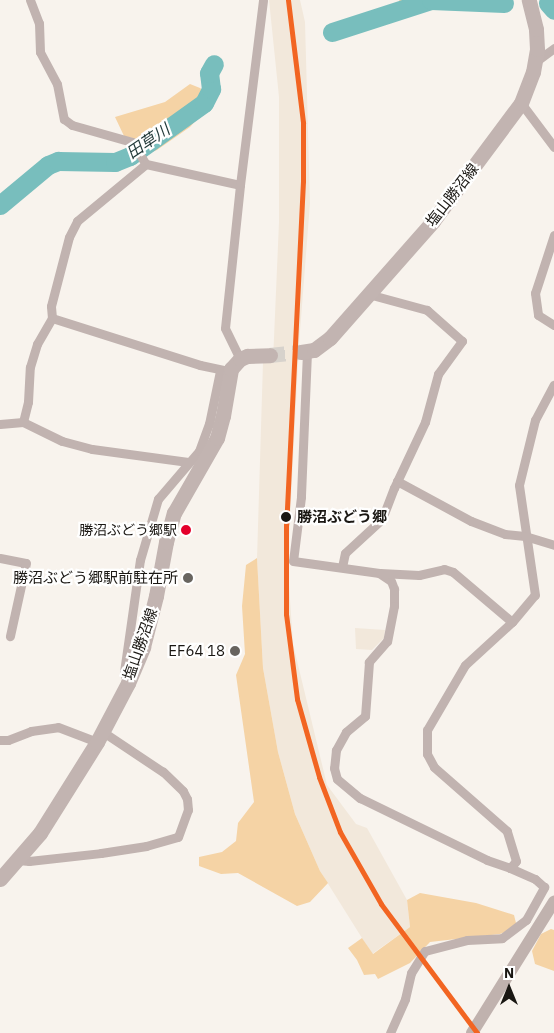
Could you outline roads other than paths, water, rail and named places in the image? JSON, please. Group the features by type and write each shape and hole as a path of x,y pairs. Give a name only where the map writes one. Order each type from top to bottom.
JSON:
{"main road":[{"name":"塩山勝沼線","path":"304,352 324,344 432,221 521,103 535,62 536,29 529,0"},
{"path":"230,366 247,356 270,355"},
{"name":"塩山勝沼線","path":"0,878 40,833 100,737 128,683 143,647 174,512 217,438 223,416 230,366"}],"street":[{"path":"30,0 39,23 40,52 57,84 64,119 72,125 132,142 146,163 240,185"},
{"path":"128,683 124,672 140,560 158,499 199,451 230,366 225,328 240,185 263,0"},
{"path":"535,62 554,48"},
{"path":"521,103 554,147"},
{"path":"23,422 28,402 30,367 36,344 52,318 51,306 69,237 78,220 146,163"},
{"path":"554,235 535,293 538,315 554,325"},
{"path":"342,567 345,553 382,519 397,481 425,422 438,374 462,341 427,310 368,294"},
{"path":"52,318 230,366"},
{"path":"304,352 301,497 293,561 380,573 419,575 444,569 453,572 512,622"},
{"path":"510,868 516,861 507,831 434,767 428,754 427,730 465,665 512,622 534,594 519,485 535,420 554,385"},
{"path":"0,424 23,422 62,441 92,449 188,462"},
{"path":"397,481 471,521 505,534 525,536 554,546"},
{"path":"0,558 26,563 10,636"},
{"path":"380,573 391,581 394,589 394,606 387,641 369,662 365,716 346,732 336,750 334,768 337,779 360,798 487,860 535,879 544,887 526,920 502,938 467,940 426,951 411,973 405,999 390,1033"},
{"path":"0,740 8,740 31,731 58,727 100,737 163,772 184,791 187,799 188,810 178,837 146,846 110,852 29,862 18,860"},
{"path":"472,1033 554,902"}],"waterway":[{"name":"田草川","path":"332,32 431,0 504,3"},
{"name":"田草川","path":"548,3 554,10"},
{"name":"田草川","path":"0,205 48,165 58,161 115,162 130,156 204,103 211,89 209,73 214,64"}],"tunnel":[{"path":"270,355 301,352"}],"place":[{"name":"勝沼ぶどう郷","path":"286,517"},
{"name":"勝沼ぶどう郷駅","path":"186,530"},
{"name":"勝沼ぶどう郷駅前駐在所","path":"188,578"},
{"name":"EF64 18","path":"235,651"}]}
